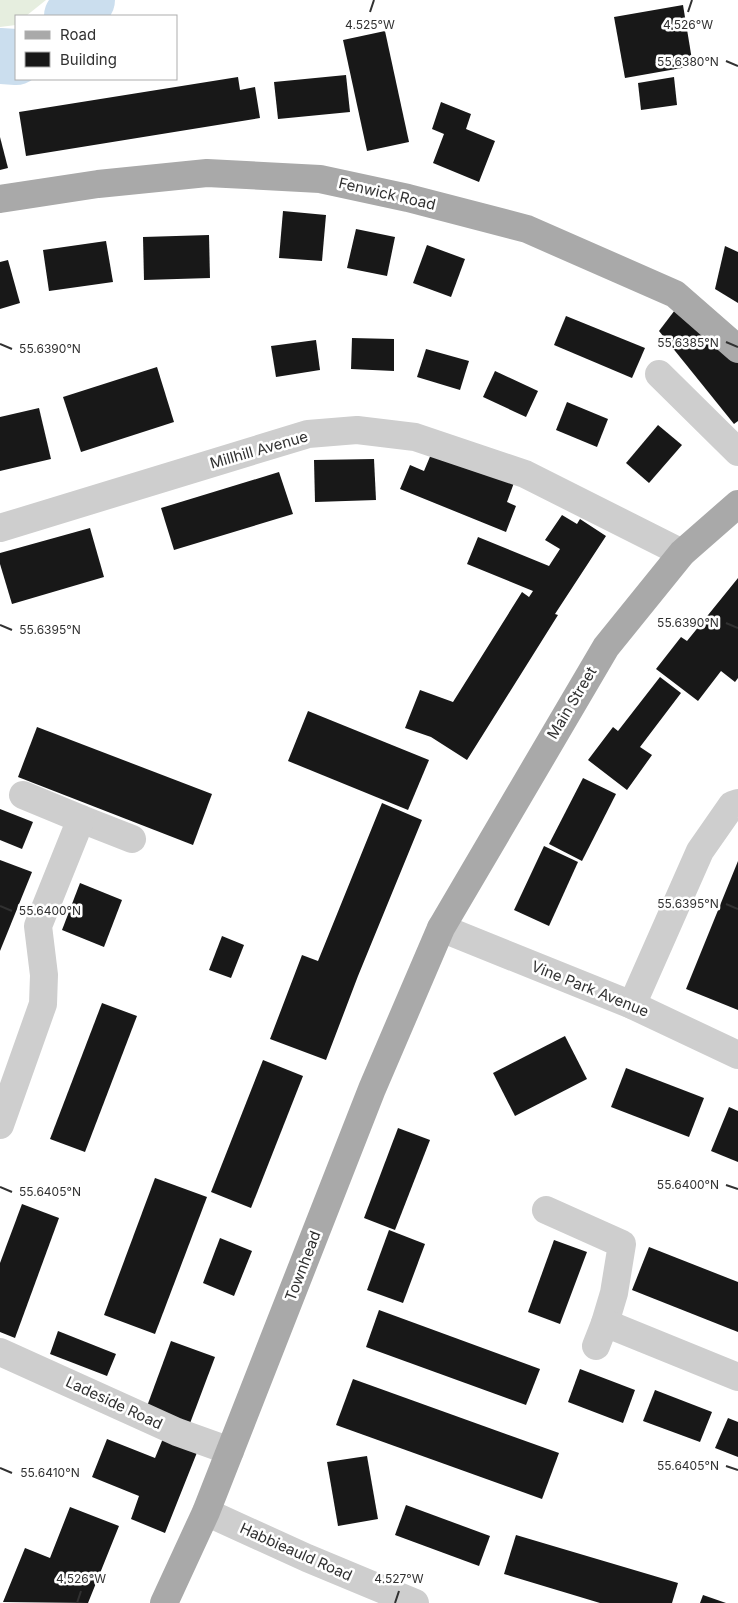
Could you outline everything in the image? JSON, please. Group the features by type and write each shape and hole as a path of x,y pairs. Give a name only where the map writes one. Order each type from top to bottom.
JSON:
{"main road":[{"name":"Fenwick Road","path":"0,199 98,184 207,173 320,179 408,198 527,228 675,294 738,349"},
{"name":"Main Street","path":"441,928 606,647 682,553 738,504"},
{"name":"Townhead","path":"164,1603 206,1512 372,1089 441,928"}],"street":[{"path":"660,374 738,452"},
{"name":"Millhill Avenue","path":"0,528 308,434 357,430 415,437 525,474 682,553"},
{"path":"22,795 132,839"},
{"path":"632,1006 700,851 732,805 738,803"},
{"path":"0,1125 43,1004 44,975 38,926 81,819"},
{"name":"Vine Park Avenue","path":"441,928 632,1006 738,1055"},
{"path":"546,1210 622,1244 614,1293 601,1334 738,1377"},
{"name":"Ladeside Road","path":"0,1352 177,1432 230,1451"},
{"name":"Habbieauld Road","path":"206,1512 415,1603"}],"green space":[{"path":"0,0 46,0 27,15 15,15 15,25 0,27"}],"building":[{"path":"683,5 693,66 625,78 614,17"},
{"path":"385,31 409,142 367,151 343,40"},
{"path":"346,75 350,112 278,119 274,82"},
{"path":"238,77 240,90 255,87 260,118 26,156 19,112"},
{"path":"674,77 677,105 641,110 638,83"},
{"path":"441,102 471,114 466,129 495,141 479,182 433,163 444,134 432,129"},
{"path":"0,137 8,168 0,170"},
{"path":"283,211 326,215 322,261 279,258"},
{"path":"356,229 395,237 387,276 347,268"},
{"path":"209,235 210,278 144,280 143,237"},
{"path":"106,241 113,282 49,291 43,250"},
{"path":"427,245 465,259 451,297 413,283"},
{"path":"725,246 738,252 738,303 715,289"},
{"path":"8,260 20,303 0,309 0,262"},
{"path":"678,306 738,362 738,421 734,424 659,331"},
{"path":"566,316 645,348 632,378 554,345"},
{"path":"352,338 394,339 394,371 351,369"},
{"path":"316,340 320,370 276,377 271,346"},
{"path":"426,349 469,361 460,390 417,377"},
{"path":"157,367 174,422 81,452 63,397"},
{"path":"495,371 538,391 526,417 483,397"},
{"path":"567,402 608,419 597,447 556,430"},
{"path":"39,408 51,459 0,471 0,417"},
{"path":"658,425 682,445 649,483 626,463"},
{"path":"434,447 515,480 507,502 516,506 506,532 400,489 410,465 424,471"},
{"path":"374,459 376,500 315,502 314,460"},
{"path":"279,472 293,514 174,550 161,508"},
{"path":"562,515 577,524 580,519 606,536 555,614 558,615 467,760 431,737 405,728 420,690 453,702 522,592 529,597 533,591 467,564 478,537 549,566 560,549 545,540"},
{"path":"90,528 104,577 12,604 0,564 0,553"},
{"path":"738,578 738,678 735,682 721,671 698,701 656,669 681,637 687,641"},
{"path":"660,677 681,693 640,747 652,755 627,790 588,760 613,727 618,731"},
{"path":"308,711 429,760 408,810 288,761"},
{"path":"37,727 212,794 193,845 18,777"},
{"path":"583,778 616,794 582,861 549,844"},
{"path":"382,803 422,820 326,1060 270,1039 302,955 318,961"},
{"path":"0,809 33,822 22,849 0,840"},
{"path":"544,846 578,862 549,926 514,910"},
{"path":"0,860 32,872 0,951"},
{"path":"738,861 738,1010 686,989"},
{"path":"80,883 122,900 104,947 62,930"},
{"path":"222,936 244,945 231,978 209,970"},
{"path":"102,1003 137,1016 85,1152 50,1139"},
{"path":"565,1036 587,1079 515,1116 493,1073"},
{"path":"263,1060 303,1076 251,1208 211,1192"},
{"path":"626,1068 704,1098 689,1137 611,1107"},
{"path":"729,1107 738,1111 738,1162 711,1151"},
{"path":"398,1128 430,1140 395,1230 364,1218"},
{"path":"155,1178 207,1197 155,1334 104,1315"},
{"path":"22,1204 59,1218 15,1338 0,1332 0,1263"},
{"path":"389,1230 425,1244 403,1303 367,1290"},
{"path":"220,1238 252,1251 234,1296 203,1283"},
{"path":"554,1240 587,1252 560,1324 528,1312"},
{"path":"649,1247 738,1282 738,1332 632,1290"},
{"path":"379,1310 540,1369 526,1405 366,1347"},
{"path":"58,1331 116,1354 107,1376 50,1354"},
{"path":"171,1341 215,1357 189,1426 146,1409"},
{"path":"580,1369 635,1390 623,1423 568,1402"},
{"path":"353,1379 559,1453 542,1499 336,1425"},
{"path":"655,1390 712,1412 700,1442 643,1421"},
{"path":"728,1418 738,1422 738,1457 715,1448"},
{"path":"164,1436 198,1450 165,1533 131,1519 139,1496 92,1477 107,1439 155,1458"},
{"path":"367,1456 378,1519 338,1526 327,1462"},
{"path":"406,1505 490,1536 479,1566 395,1535"},
{"path":"70,1507 119,1526 88,1603 3,1602 25,1548 50,1558"},
{"path":"516,1535 678,1583 672,1603 600,1603 504,1574"},
{"path":"703,1595 726,1603 700,1603"}],"waterway":[{"path":"73,15 87,0"},
{"path":"0,56 15,57"}]}
